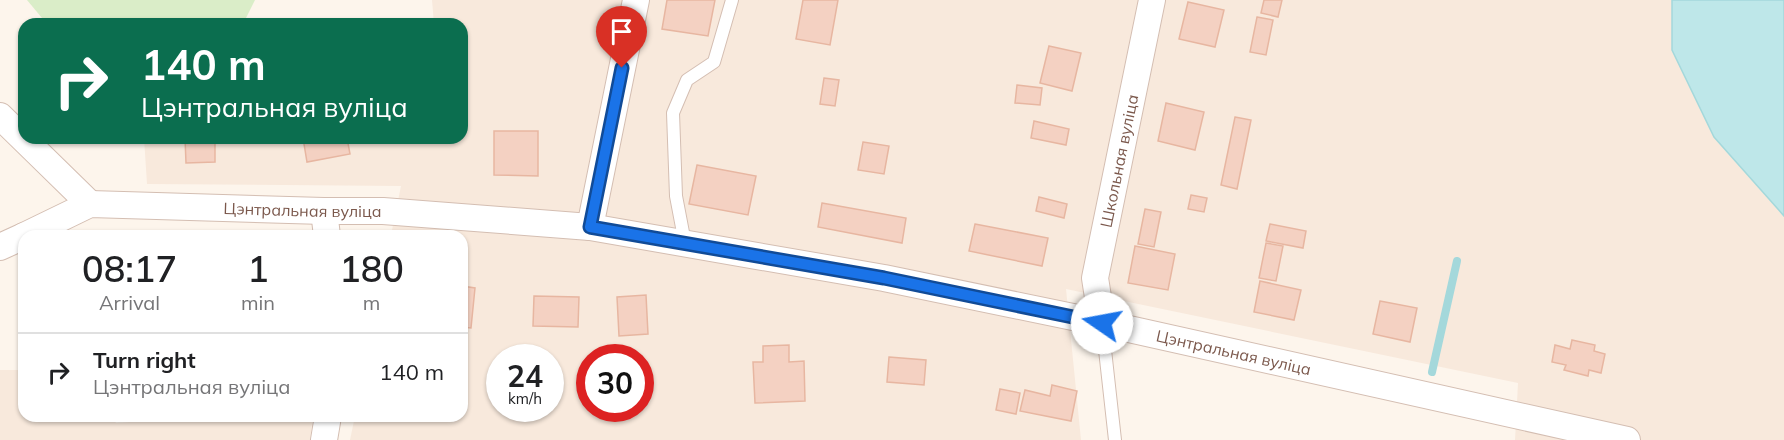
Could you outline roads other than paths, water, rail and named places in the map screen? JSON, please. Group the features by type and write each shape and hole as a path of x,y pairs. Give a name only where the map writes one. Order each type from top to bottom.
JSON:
{"street":[{"path":"590,227 636,0"},
{"name":"Школьная вуліца","path":"1102,323 1095,278 1152,0"},
{"path":"0,116 18,134"},
{"path":"29,144 90,204"},
{"name":"Цэнтральная вуліца","path":"36,230 90,204 325,223 383,211 590,227 884,278 1102,323 1627,440"},
{"name":"Цэнтральная вуліца","path":"0,247 18,239"},
{"path":"324,440 327,422"}],"lane":[{"path":"685,243 676,196 673,113 687,80 714,62 732,0"},
{"path":"1102,323 1116,440"}],"water":[{"path":"1672,0 1784,0 1784,216 1714,137 1672,50"}],"waterway":[{"path":"1432,372 1457,261"}]}
